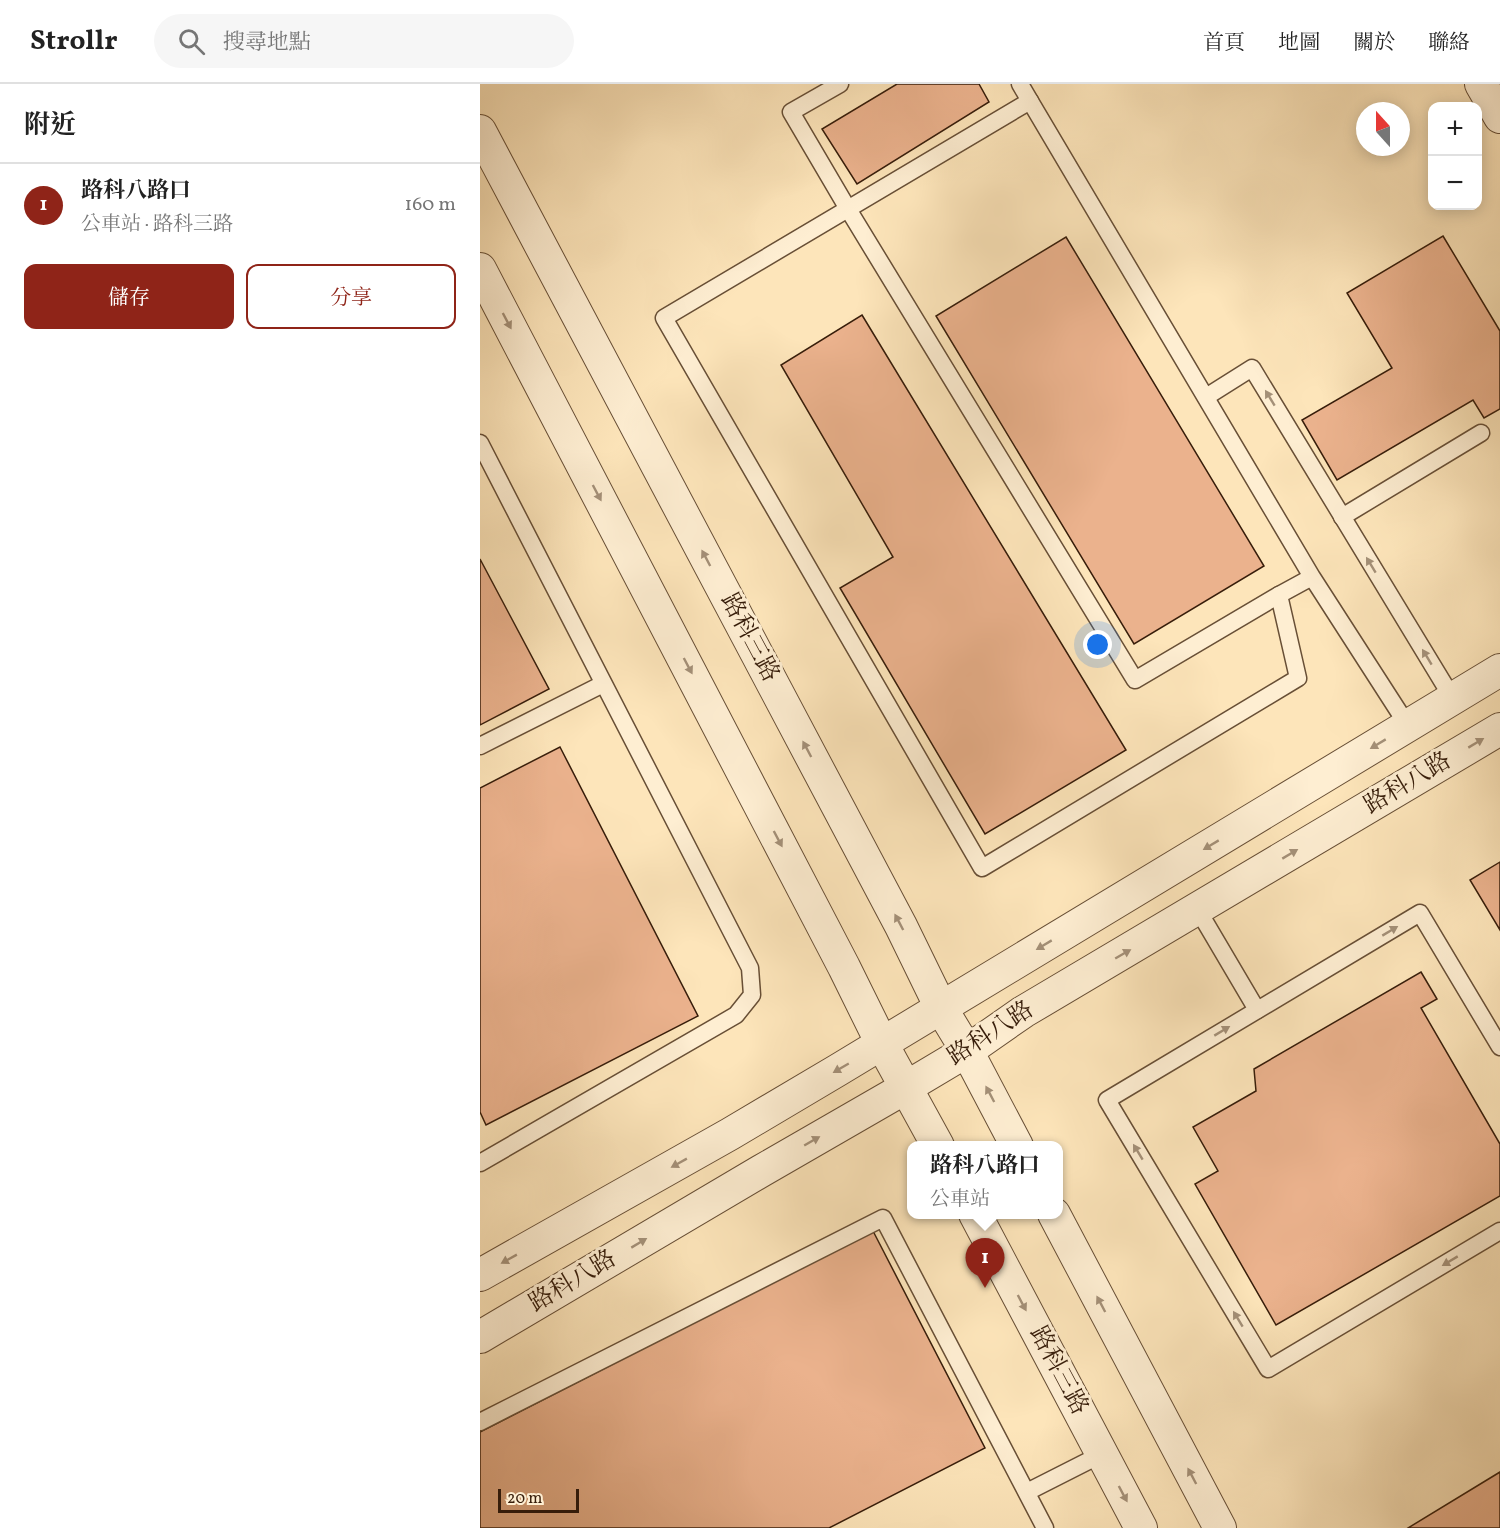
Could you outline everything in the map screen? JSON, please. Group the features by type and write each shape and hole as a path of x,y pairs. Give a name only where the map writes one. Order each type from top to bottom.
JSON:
{"street":[{"path":"1481,84 1500,117"},
{"name":"路科三路","path":"480,131 905,934 941,1008 967,1051 1014,1141"},
{"path":"480,269 882,1044 935,1141"},
{"name":"路科八路","path":"480,1275 730,1134 882,1044 1500,670"},
{"name":"路科八路","path":"480,1336 905,1088 967,1051 1023,1012 1500,729"},
{"name":"路科三路","path":"977,1219 1141,1528"},
{"path":"1056,1219 1220,1528"}],"lane":[{"path":"840,84 791,112 1136,680 1312,576"},
{"path":"1020,84 1312,576 1408,726"},
{"path":"1030,101 664,318 982,868 1298,678 1279,595"},
{"path":"1206,397 1252,368 1453,699"},
{"path":"1342,517 1482,433"},
{"path":"480,443 750,968 752,995 736,1015 480,1163"},
{"path":"480,746 603,684"},
{"path":"1198,910 1257,1010"},
{"path":"1500,1047 1420,913 1107,1100 1268,1369 1500,1231"},
{"path":"480,1422 883,1218 1045,1528"},
{"path":"1027,1492 1102,1454"}],"building":[{"path":"897,84 979,84 989,102 857,184 822,129"},
{"path":"1443,236 1500,331 1500,409 1484,418 1473,400 1337,480 1302,420 1392,368 1347,293"},
{"path":"1066,237 1264,566 1134,644 936,316"},
{"path":"862,315 1126,750 985,834 840,588 893,557 781,365"},
{"path":"480,559 549,689 480,725"},
{"path":"560,747 698,1016 486,1125 480,1112 480,788"},
{"path":"1500,862 1500,930 1470,880"},
{"path":"1421,972 1437,999 1421,1008 1500,1144 1500,1196 1276,1325 1195,1184 1218,1171 1193,1127 1256,1091 1254,1069"},
{"path":"873,1231 985,1448 829,1528 480,1528 480,1432"},
{"path":"1500,1472 1500,1528 1408,1528"}],"place":[{"name":"路科八路口","path":"985,1288"}]}
